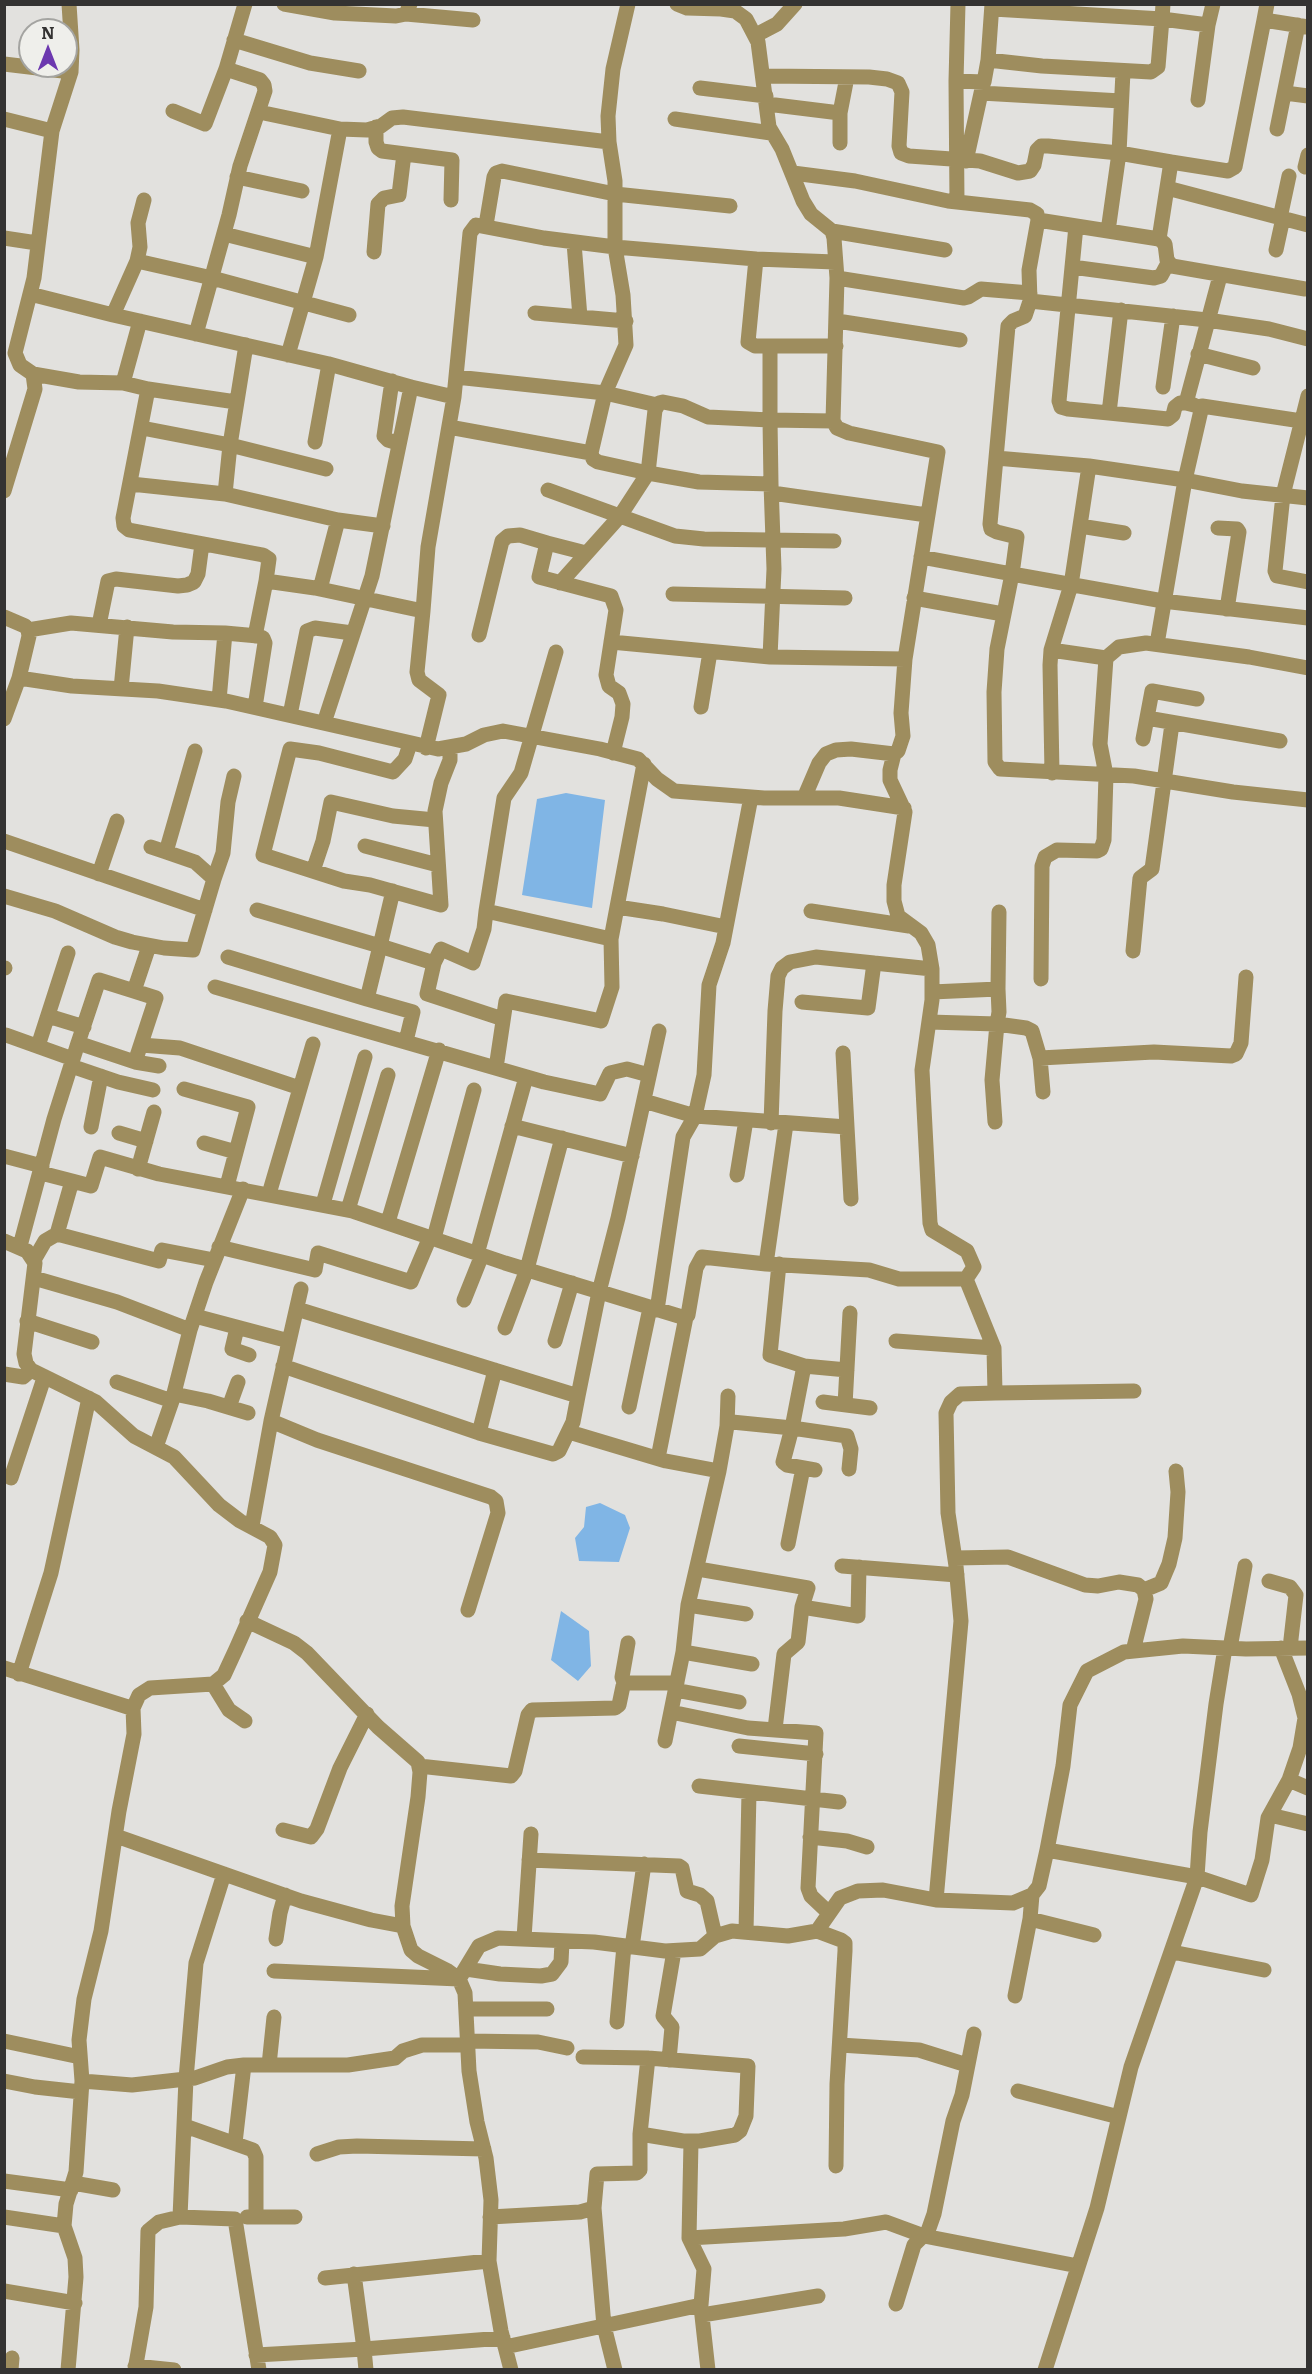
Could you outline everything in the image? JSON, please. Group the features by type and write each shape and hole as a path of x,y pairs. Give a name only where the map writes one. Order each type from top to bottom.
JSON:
{"street":[{"path":"173,111 205,124 226,69 245,4"},
{"path":"284,4 335,13 396,16 408,9 473,20"},
{"path":"628,4 613,69 608,116 615,194 615,248 626,321 626,345 605,393 591,453 593,459 648,473 699,482 772,488 927,515"},
{"path":"677,4 687,8 721,7 740,14 746,19 756,35 767,121 771,134 793,173 803,201 811,214 832,231 945,250"},
{"path":"756,35 777,24 795,4"},
{"path":"957,202 961,160 956,81 958,4"},
{"path":"1198,100 1213,4"},
{"path":"961,160 988,60 992,7 1162,12 1208,25"},
{"path":"988,60 1123,72 1151,72 1158,67 1162,12"},
{"path":"763,76 847,76 887,79 898,84 902,92 899,146 902,153 909,156 980,161 1010,172 1025,173 1030,171 1034,165 1037,150 1041,146 1119,153 1221,170 1234,170 1265,12 1303,26 1277,129"},
{"path":"234,40 310,63 359,71"},
{"path":"196,334 224,234 237,177 266,91 260,80 226,69"},
{"path":"1108,231 1119,153 1123,72"},
{"path":"840,143 840,113 847,76"},
{"path":"69,78 52,131 30,294 15,353 16,359 33,375 79,382 123,383 236,402"},
{"path":"956,81 982,87 1121,101"},
{"path":"700,88 840,113"},
{"path":"1285,93 1308,96"},
{"path":"259,112 340,129 367,130 392,118 404,117 609,142"},
{"path":"4,119 52,131"},
{"path":"675,119 771,134"},
{"path":"376,127 378,148 390,153 453,160 451,200"},
{"path":"288,355 316,257 340,129"},
{"path":"374,252 378,204 384,198 399,195 404,154"},
{"path":"1159,239 1171,162"},
{"path":"486,225 494,177 496,173 502,171 615,194 730,206"},
{"path":"793,173 855,181 957,202 1030,210 1037,214 1038,220 1032,248 1030,297 1025,316 1008,326 990,524 991,529 996,532 1017,537 1003,614 994,692 995,762 1000,769 1106,775 1308,800"},
{"path":"1276,250 1289,176"},
{"path":"237,177 302,191"},
{"path":"1167,188 1308,225"},
{"path":"113,315 137,261 140,247 138,223 144,200"},
{"path":"1038,220 1159,239 1165,244 1168,263 1161,276 1154,278 1072,267"},
{"path":"426,748 439,695 435,689 419,680 417,672 428,547 454,397 470,233 476,225 615,248 756,259 835,262"},
{"path":"1076,226 1059,401 1061,406 1068,409 1168,419 1173,415 1175,407 1180,403 1185,403 1305,422"},
{"path":"832,231 837,278 833,421 837,428 849,433 938,452 905,659 901,713 903,736 898,751 894,754 890,780 904,808 894,901 898,916 921,933 928,945 932,969 932,992 922,1070 930,1223 932,1230 968,1251 974,1266 966,1279"},
{"path":"224,234 316,257"},
{"path":"4,238 37,243"},
{"path":"574,243 580,317"},
{"path":"756,259 748,342 755,346 836,346"},
{"path":"137,261 212,278 349,315"},
{"path":"1168,263 1220,276 1305,289"},
{"path":"1185,403 1220,276"},
{"path":"837,278 964,298 981,289 1068,305 1269,329 1308,339"},
{"path":"30,294 329,364 454,397"},
{"path":"1109,412 1121,310"},
{"path":"535,313 626,321"},
{"path":"1163,387 1173,316"},
{"path":"123,383 140,321"},
{"path":"837,321 960,340"},
{"path":"225,494 236,402 246,345"},
{"path":"770,346 773,540 770,657"},
{"path":"1198,354 1253,368"},
{"path":"315,442 329,364"},
{"path":"4,491 35,389 33,375"},
{"path":"456,377 605,393 657,405 663,402 683,406 708,417 724,419 833,421"},
{"path":"392,381 384,436 398,443"},
{"path":"324,723 352,633 365,600 383,526 411,387"},
{"path":"148,389 123,518 124,526 129,530 264,555 269,559 255,636"},
{"path":"1308,396 1305,422 1283,495 1275,574 1308,582"},
{"path":"560,583 620,516 648,473 657,405"},
{"path":"1157,644 1185,480 1202,406"},
{"path":"141,428 230,445 326,469"},
{"path":"449,428 591,453"},
{"path":"996,458 1089,466 1242,491 1308,498"},
{"path":"1053,773 1051,650 1071,585 1089,466"},
{"path":"131,484 225,494 338,520 383,526"},
{"path":"548,490 675,536 834,541"},
{"path":"320,589 338,520"},
{"path":"1080,526 1124,533"},
{"path":"1218,528 1237,529 1239,532 1227,609"},
{"path":"479,635 502,541 508,536 520,535 586,553"},
{"path":"547,543 540,577 611,596 616,610 606,675 609,686 619,693 623,704 613,753"},
{"path":"99,625 108,581 116,579 187,585 194,582 198,574 202,544"},
{"path":"921,557 1163,601 1308,618"},
{"path":"266,581 320,589 423,611"},
{"path":"673,594 845,598"},
{"path":"914,598 1003,614"},
{"path":"4,616 28,630 70,623 225,633 263,638 265,643 255,707"},
{"path":"121,689 126,627"},
{"path":"290,715 307,631 315,628 352,633"},
{"path":"4,719 19,678 28,630"},
{"path":"219,700 225,633"},
{"path":"611,642 770,657 905,659"},
{"path":"1041,979 1042,866 1045,857 1058,850 1086,852 1101,849 1104,840 1106,775 1100,744 1106,658 1119,647 1157,644 1308,668"},
{"path":"1051,650 1106,658"},
{"path":"502,1019 427,994 434,963 441,949 473,963 483,929 504,798 521,773 556,652"},
{"path":"701,707 710,652"},
{"path":"19,678 72,687 158,691 219,700 426,748 438,749 466,744 484,735 503,731 638,759 657,779 675,791 751,797 839,798 904,808"},
{"path":"1143,739 1151,693 1154,690 1197,699"},
{"path":"1147,718 1280,741"},
{"path":"1132,951 1140,878 1152,869 1162,781 1172,724"},
{"path":"410,744 405,759 393,772 319,753 290,749 263,855 344,880 441,905 435,820 438,792 450,760 450,747"},
{"path":"804,798 819,763 826,754 836,750 851,749 894,754"},
{"path":"195,751 158,849 195,862 214,879"},
{"path":"496,1068 506,1001 601,1021 612,987 611,939 644,764"},
{"path":"4,896 55,911 115,937 149,946 193,950 223,853 228,802 234,776"},
{"path":"629,1407 654,1309 683,1137 695,1116 704,1075 710,985 726,927 751,797"},
{"path":"313,871 323,841 331,802 393,816 435,820"},
{"path":"99,874 117,821"},
{"path":"4,840 205,910"},
{"path":"365,846 438,865"},
{"path":"368,999 393,891"},
{"path":"616,907 726,927"},
{"path":"257,910 434,963"},
{"path":"486,911 611,939"},
{"path":"811,912 912,926"},
{"path":"995,1122 992,1080 999,1012 999,912"},
{"path":"134,991 149,946"},
{"path":"38,1047 68,953"},
{"path":"228,957 413,1012 406,1041"},
{"path":"771,1123 775,1011 778,976 782,968 790,962 816,957 932,969"},
{"path":"802,1002 868,1008 874,963"},
{"path":"1040,1058 1154,1052 1231,1056 1236,1054 1241,1043 1246,977"},
{"path":"20,1246 54,1119 99,980 156,998 135,1062"},
{"path":"215,987 526,1077 600,1094 610,1073 627,1069 649,1075"},
{"path":"932,992 998,989"},
{"path":"48,1016 84,1028"},
{"path":"929,1022 997,1024 1032,1031 1040,1058 1043,1092"},
{"path":"283,1366 479,1433 552,1454 559,1451 573,1422 599,1292 659,1031"},
{"path":"6,1035 101,1076 153,1090"},
{"path":"78,1043 135,1062 159,1066"},
{"path":"269,1194 313,1044"},
{"path":"141,1045 180,1048 300,1088"},
{"path":"388,1222 439,1050"},
{"path":"843,1053 851,1199"},
{"path":"323,1204 365,1057"},
{"path":"348,1210 388,1075"},
{"path":"90,1127 101,1076"},
{"path":"464,1300 480,1254 526,1077"},
{"path":"184,1089 248,1107 227,1186"},
{"path":"68,2370 75,2303 75,2258 64,2226 76,2172 82,2087 80,2040 84,1999 101,1931 134,1734 133,1708 139,1695 150,1688 213,1684 224,1676 270,1572 275,1551 273,1540 270,1537 240,1521 219,1505 174,1457 125,1429 89,1398 37,1374 26,1363 24,1354 34,1278 34,1260 47,1238 57,1234 159,1261 162,1250 217,1254 315,1270 318,1253 411,1282 432,1238 474,1090"},
{"path":"644,1101 695,1116 847,1127"},
{"path":"138,1168 154,1112"},
{"path":"737,1174 746,1120"},
{"path":"786,1124 773,1264 770,1355 804,1366 847,1370"},
{"path":"512,1126 632,1156"},
{"path":"119,1133 146,1141"},
{"path":"505,1328 527,1269 562,1138"},
{"path":"204,1143 236,1152"},
{"path":"4,1156 91,1186 100,1157 138,1168 323,1204 388,1222 599,1292 686,1317"},
{"path":"57,1234 72,1181"},
{"path":"156,1447 173,1398 192,1323 243,1189"},
{"path":"4,1241 20,1246 34,1260"},
{"path":"658,1458 696,1269 702,1257 869,1270 899,1279 966,1279"},
{"path":"34,1278 192,1323 237,1328 289,1341"},
{"path":"966,1279 994,1348 995,1393"},
{"path":"555,1341 572,1283"},
{"path":"252,1526 271,1421 301,1289"},
{"path":"297,1308 578,1396"},
{"path":"845,1405 850,1313"},
{"path":"27,1321 92,1342"},
{"path":"237,1328 232,1349 249,1355"},
{"path":"896,1341 994,1348"},
{"path":"788,1544 809,1469 787,1465 783,1462 804,1366"},
{"path":"479,1433 495,1370"},
{"path":"4,1374 23,1377 37,1374"},
{"path":"11,1478 37,1374"},
{"path":"117,1382 173,1398 229,1407 248,1413"},
{"path":"229,1407 238,1382"},
{"path":"936,1900 961,1621 948,1513 946,1413 951,1402 960,1394 1134,1391"},
{"path":"665,1741 683,1652 688,1605 719,1471 727,1426 728,1396"},
{"path":"89,1398 51,1573 12,1671 133,1708"},
{"path":"823,1402 870,1408"},
{"path":"271,1421 317,1440 491,1497 496,1501 498,1513 468,1610"},
{"path":"727,1426 732,1422 847,1436 851,1444 849,1469"},
{"path":"569,1432 658,1458 719,1471"},
{"path":"1144,1590 1161,1583 1175,1539 1178,1492 1176,1471"},
{"path":"955,1558 995,1555 1008,1557 1085,1586 1130,1582 1144,1590 1146,1599 1133,1651"},
{"path":"842,1566 957,1575"},
{"path":"1225,1648 1230,1648 1245,1566"},
{"path":"802,1607 858,1616 859,1567"},
{"path":"698,1569 808,1588 802,1607 798,1642 784,1654 775,1729"},
{"path":"1047,1851 1197,1877 1251,1895 1262,1860 1270,1815 1288,1780 1300,1748 1305,1719 1285,1648 1296,1595 1290,1587 1269,1581"},
{"path":"688,1605 746,1614"},
{"path":"247,1621 294,1643 307,1653 378,1726 418,1762 418,1797 402,1906 404,1926 411,1950 418,1956 448,1971 463,1974"},
{"path":"419,1766 514,1775 529,1712 615,1708 619,1705 625,1684 622,1677 628,1642"},
{"path":"818,1931 840,1898 858,1891 883,1890 936,1900 1013,1903 1032,1895 1039,1886 1047,1851 1063,1766 1070,1705 1087,1671 1124,1652 1133,1651 1183,1646 1308,1648"},
{"path":"1046,2370 1096,2208 1131,2067 1197,1877 1211,1744 1225,1648"},
{"path":"683,1652 752,1664"},
{"path":"625,1684 655,1682 739,1702"},
{"path":"213,1684 228,1710 245,1721"},
{"path":"671,1712 741,1727 816,1732 808,1888 811,1896 829,1913"},
{"path":"283,1830 311,1838 317,1829 340,1768 367,1713"},
{"path":"739,1746 816,1754"},
{"path":"1288,1780 1308,1788"},
{"path":"699,1786 839,1802"},
{"path":"746,1932 749,1792"},
{"path":"1270,1815 1308,1824"},
{"path":"524,1938 531,1834"},
{"path":"116,1836 285,1895 371,1920 404,1926"},
{"path":"810,1837 847,1841 867,1846"},
{"path":"529,1860 680,1866 687,1891 704,1897 707,1901 715,1935"},
{"path":"617,2022 644,1864"},
{"path":"180,2217 186,2079 196,1963 224,1874"},
{"path":"276,1939 285,1895"},
{"path":"1015,1996 1030,1919 1032,1895"},
{"path":"1030,1919 1094,1935"},
{"path":"511,2370 489,2261 491,2200 469,2071 463,1974 479,1946 498,1938 524,1938 674,1951 700,1949 715,1935 732,1931 788,1935 818,1931 845,1943 836,2166"},
{"path":"274,1971 541,1976 552,1974 561,1962 562,1942"},
{"path":"669,2060 672,2027 663,2016 674,1951"},
{"path":"1172,1952 1264,1970"},
{"path":"466,2009 547,2009"},
{"path":"269,2065 274,2017"},
{"path":"896,2304 914,2245 928,2232 934,2214 974,2034"},
{"path":"4,2041 80,2057"},
{"path":"4,2081 35,2087 132,2085 186,2079 227,2067 244,2065 348,2065 394,2058 403,2051 422,2045 538,2042 567,2048"},
{"path":"840,2045 919,2050 968,2065"},
{"path":"583,2057 648,2058 748,2066 746,2116 740,2131 735,2135 692,2142 640,2134"},
{"path":"615,2370 604,2326 594,2208 597,2174 637,2173 640,2170 640,2134 648,2058"},
{"path":"235,2143 244,2065"},
{"path":"1018,2091 1119,2117"},
{"path":"185,2126 254,2150 256,2217"},
{"path":"692,2142 689,2238 704,2269 701,2310 708,2370"},
{"path":"317,2154 339,2147 357,2146 484,2149"},
{"path":"4,2181 113,2190"},
{"path":"490,2217 580,2212 594,2208"},
{"path":"4,2217 64,2226"},
{"path":"174,2370 135,2368 146,2307 148,2231 159,2222 180,2217 235,2219 295,2217"},
{"path":"235,2219 258,2362 364,2349 504,2342 701,2310 818,2296"},
{"path":"689,2238 844,2229 886,2222 924,2236 1078,2266"},
{"path":"325,2278 489,2261"},
{"path":"354,2274 366,2370"},
{"path":"4,2290 75,2303"}],"water":[{"path":"566,793 605,800 592,908 522,895 537,799"},
{"path":"600,1503 625,1515 630,1528 619,1562 579,1561 575,1538 584,1527 586,1507"},
{"path":"561,1611 589,1631 591,1666 578,1681 551,1660"}]}
